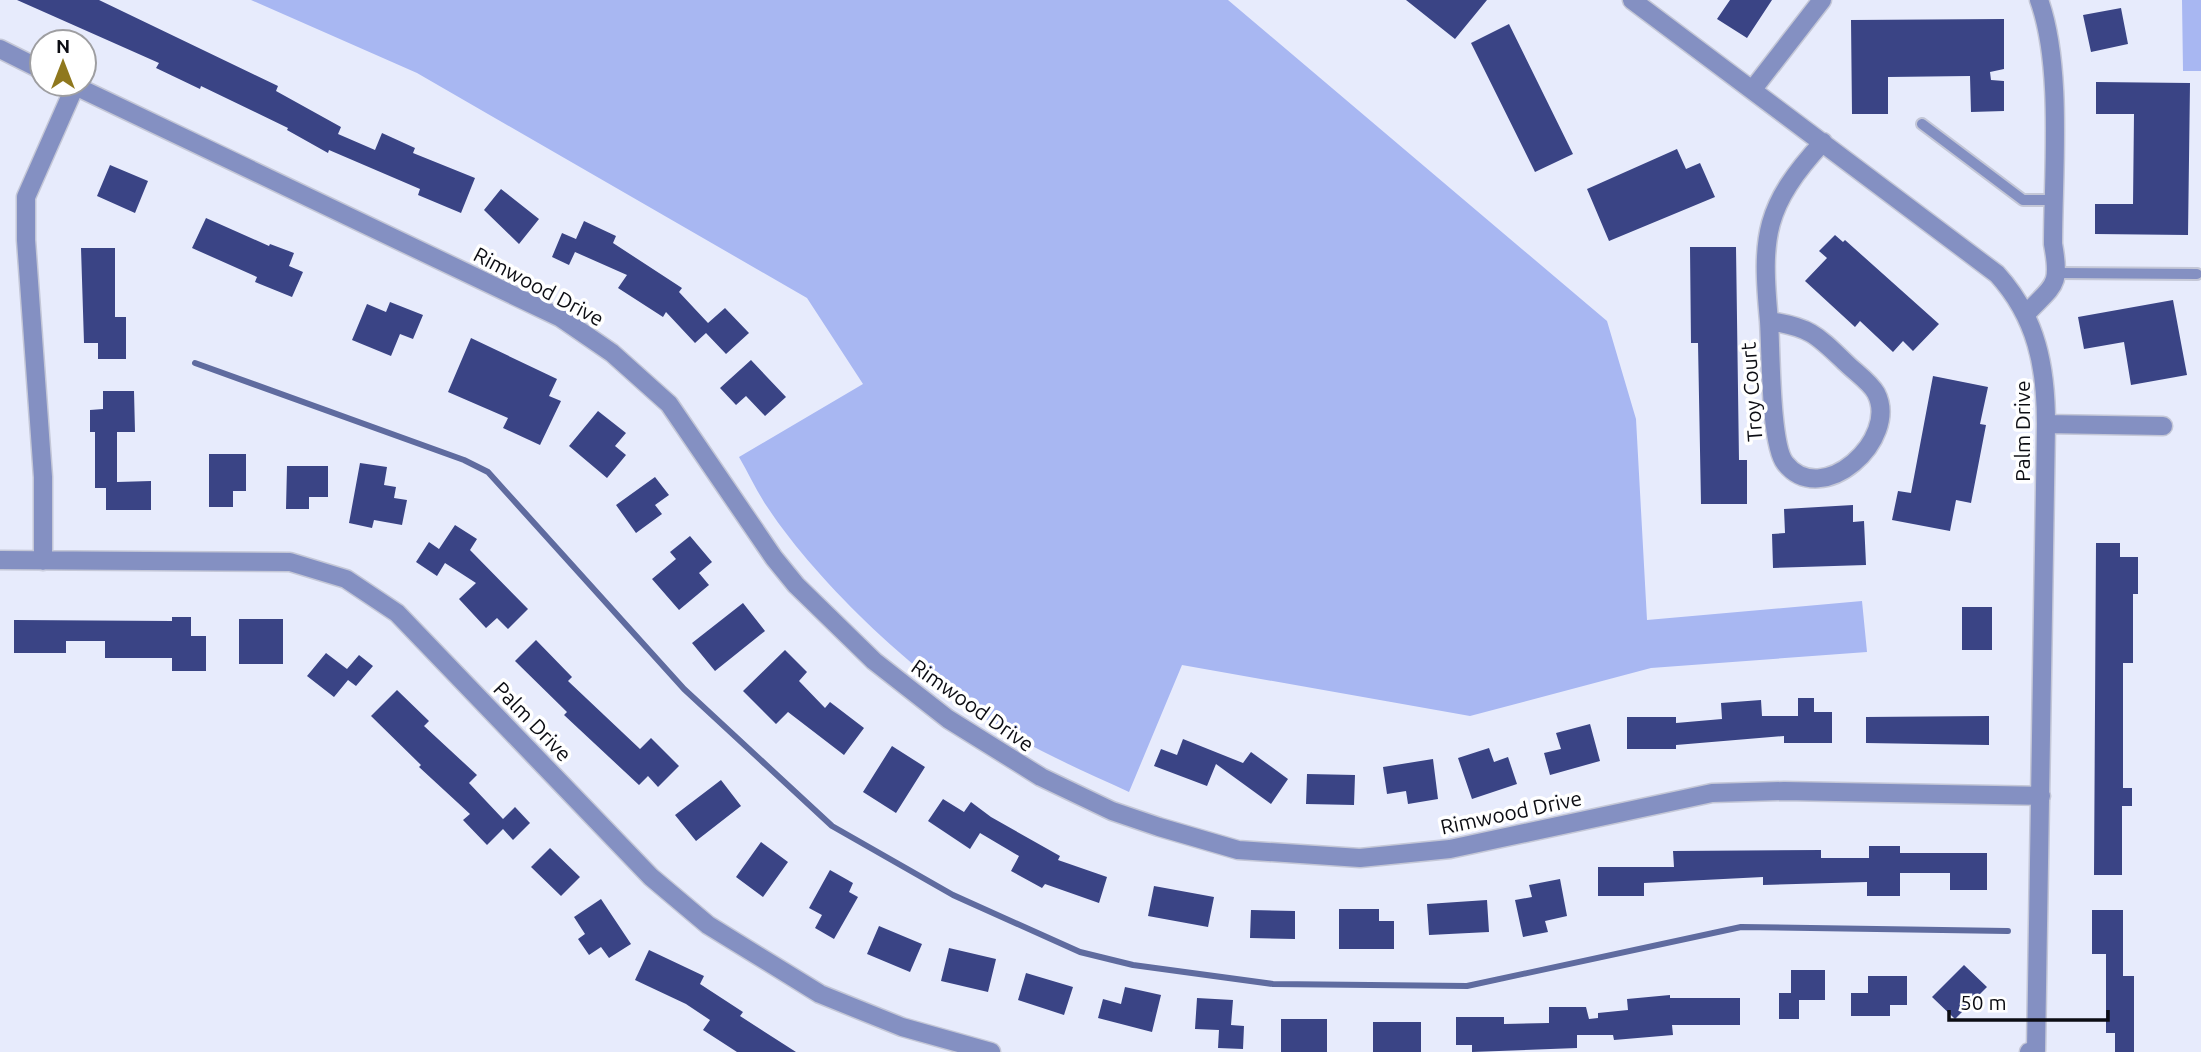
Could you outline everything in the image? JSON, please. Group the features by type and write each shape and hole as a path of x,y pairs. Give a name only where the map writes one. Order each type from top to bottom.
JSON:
{"street":[{"name":"Palm Drive","path":"1632,0 1997,274 2012,291 2026,314 2045,373 2046,424 2041,796 2034,1051"},
{"path":"1753,89 1822,0"},
{"path":"2026,314 2054,284 2058,273 2053,244 2053,60 2047,20 2039,0"},
{"path":"0,49 28,63"},
{"name":"Rimwood Drive","path":"98,97 590,335 669,404 796,585 874,661 909,690 997,752 1041,778 1112,811 1238,850 1360,858 1450,849 1712,793 1784,791 2041,796"},
{"path":"43,561 43,477 26,240 26,197 68,98"},
{"name":"Troy Court","path":"1769,321 1801,326 1819,337 1876,393 1881,411 1880,427 1847,469 1829,477 1815,478 1798,473 1785,464 1776,437 1765,274 1766,233 1790,179 1823,142"},
{"path":"2046,424 2163,426"},
{"name":"Palm Drive","path":"0,560 290,562 346,579 397,612 683,907 752,954 820,994 902,1027 991,1052"}],"lane":[{"path":"1922,124 2023,200 2053,200"},
{"path":"2058,273 2197,274"}],"shaded area":[{"path":"251,0 1228,0 1607,321 1636,419 1647,620 1862,601 1867,652 1651,668 1470,716 1182,665 1129,792 1000,728 969,708 905,658 843,599 789,538 764,502 739,457 863,384 807,298 417,73"},
{"path":"2182,0 2201,0 2201,71 2183,71"}],"building":[{"path":"17,0 99,0 278,86 276,91 341,127 338,134 375,150 382,133 415,148 413,153 475,178 461,213 418,195 420,189 329,150 328,153 287,130 288,128 201,86 200,89 156,68 159,63 98,36 98,28 80,28"},
{"path":"1406,0 1487,0 1455,39"},
{"path":"1730,0 1772,0 1747,38 1717,19"},
{"path":"2121,8 2128,44 2091,52 2083,15"},
{"path":"2004,19 2004,69 1990,72 1991,80 2004,81 2004,111 1971,112 1970,76 1888,77 1888,114 1852,114 1851,20"},
{"path":"1509,24 1573,154 1535,172 1471,43"},
{"path":"2096,82 2190,83 2188,235 2095,234 2095,204 2133,204 2134,114 2096,114"},
{"path":"1677,149 1686,169 1700,163 1715,197 1609,241 1587,189"},
{"path":"110,165 148,181 135,213 97,196"},
{"path":"501,189 539,219 519,244 484,210"},
{"path":"206,218 269,246 270,244 294,253 289,266 303,272 292,297 255,282 257,277 192,248"},
{"path":"584,221 616,236 613,243 682,288 679,292 708,323 725,308 749,333 726,354 706,333 695,343 666,312 663,317 618,288 627,275 575,252 569,265 552,257 562,233 576,239"},
{"path":"1835,235 1843,242 1845,240 1939,324 1913,351 1903,341 1893,352 1860,321 1855,327 1805,281 1827,258 1819,251"},
{"path":"1690,247 1736,247 1739,460 1747,460 1747,504 1701,504 1698,343 1691,343"},
{"path":"81,248 115,248 115,317 126,317 126,359 98,359 98,343 84,343"},
{"path":"2173,300 2187,375 2131,385 2124,342 2084,349 2078,317"},
{"path":"390,302 423,315 413,339 400,334 391,356 352,340 367,304 386,312"},
{"path":"471,338 557,379 549,396 561,401 540,445 503,428 508,418 448,392"},
{"path":"751,360 786,397 765,416 746,396 736,405 720,388"},
{"path":"1933,376 1988,387 1980,424 1986,425 1971,503 1956,500 1950,531 1892,520 1898,491 1911,493"},
{"path":"103,391 134,391 135,432 117,432 117,482 151,481 151,510 106,510 106,488 95,488 95,432 90,432 90,410 103,409"},
{"path":"598,411 626,433 615,446 626,455 607,478 569,446"},
{"path":"209,454 246,454 246,491 233,491 233,507 209,507"},
{"path":"360,463 387,467 384,485 396,487 394,498 407,500 402,525 374,520 372,528 349,523"},
{"path":"287,466 328,466 328,497 309,497 309,509 286,509"},
{"path":"655,477 669,495 655,505 662,514 636,533 616,505"},
{"path":"1853,505 1853,522 1864,521 1866,565 1773,568 1772,534 1785,533 1784,509"},
{"path":"455,525 477,539 470,550 528,609 508,629 497,618 486,628 459,599 476,583 445,563 437,576 416,562 429,542 439,549"},
{"path":"690,536 712,562 699,573 709,585 679,610 652,579 676,559 670,552"},
{"path":"2096,543 2120,543 2120,557 2138,557 2138,594 2133,594 2133,663 2123,663 2123,788 2132,788 2132,806 2122,806 2122,875 2094,875"},
{"path":"743,603 765,631 715,671 692,643"},
{"path":"1962,607 1992,607 1992,650 1962,650"},
{"path":"172,617 191,617 191,636 206,636 206,671 172,671 172,658 105,658 105,641 66,641 66,653 14,653 14,620 172,621"},
{"path":"239,619 283,619 283,664 239,664"},
{"path":"536,640 572,677 568,681 640,749 651,738 679,766 658,787 648,776 639,785 564,715 567,712 515,661"},
{"path":"785,650 807,672 799,681 825,708 830,702 864,728 844,755 788,712 776,724 743,691"},
{"path":"326,653 347,669 359,655 373,666 356,686 348,680 334,697 307,676"},
{"path":"397,690 429,721 424,726 477,775 469,783 503,819 515,807 530,823 513,840 503,829 487,845 463,820 470,814 419,767 421,765 371,716"},
{"path":"1798,698 1814,698 1814,712 1832,712 1832,743 1784,743 1784,736 1676,745 1676,749 1627,749 1627,717 1676,717 1676,723 1722,719 1721,703 1761,700 1762,716 1798,716"},
{"path":"1989,716 1989,745 1866,743 1866,717"},
{"path":"1590,724 1600,761 1550,775 1544,753 1561,749 1556,733"},
{"path":"1183,739 1243,763 1251,752 1288,779 1271,804 1216,764 1207,786 1154,766 1161,749 1177,755"},
{"path":"892,746 925,767 896,813 863,792"},
{"path":"1489,748 1494,762 1508,757 1517,784 1472,799 1458,758"},
{"path":"1433,759 1438,799 1408,804 1406,791 1387,794 1383,767"},
{"path":"1307,774 1355,775 1354,805 1306,804"},
{"path":"721,780 741,806 696,841 675,815"},
{"path":"943,799 964,812 971,802 991,817 1060,856 1058,860 1107,877 1099,903 1045,884 1042,888 1011,871 1019,856 980,833 970,849 928,821"},
{"path":"761,842 788,862 763,897 736,877"},
{"path":"1869,846 1900,846 1900,853 1987,853 1987,890 1950,890 1950,873 1900,873 1900,896 1867,896 1867,882 1763,885 1763,877 1644,883 1644,896 1598,896 1598,867 1674,867 1673,851 1821,850 1821,858 1869,858"},
{"path":"550,848 580,877 561,896 531,867"},
{"path":"830,870 853,883 849,892 858,897 834,939 815,928 822,915 809,908"},
{"path":"1560,879 1567,916 1545,921 1548,932 1523,937 1515,900 1532,897 1529,885"},
{"path":"1154,886 1214,897 1208,927 1148,916"},
{"path":"601,899 631,944 609,958 601,947 589,955 578,939 585,934 574,917"},
{"path":"1487,900 1489,932 1429,935 1427,904"},
{"path":"1339,909 1379,909 1379,921 1394,921 1394,949 1339,949"},
{"path":"1251,910 1295,911 1295,939 1250,938"},
{"path":"2092,910 2123,910 2123,976 2134,976 2134,1052 2115,1052 2115,1033 2106,1033 2106,954 2092,954"},
{"path":"879,926 922,944 910,972 867,954"},
{"path":"949,948 996,959 988,992 941,981"},
{"path":"649,950 704,976 700,984 743,1012 740,1016 796,1052 737,1052 703,1030 710,1020 686,1004 635,980"},
{"path":"1964,965 1987,987 1955,1019 1932,997"},
{"path":"1791,970 1825,970 1825,1000 1799,1000 1799,1019 1779,1019 1779,993 1791,993"},
{"path":"1026,973 1073,987 1064,1015 1018,1000"},
{"path":"1868,976 1907,976 1907,1005 1890,1005 1890,1016 1851,1016 1851,993 1868,993"},
{"path":"1125,987 1161,995 1152,1032 1098,1018 1103,999 1121,1004"},
{"path":"1670,995 1670,998 1740,998 1740,1025 1672,1025 1673,1035 1614,1040 1613,1035 1577,1035 1577,1048 1472,1052 1472,1045 1456,1045 1456,1017 1504,1017 1504,1024 1549,1023 1549,1007 1586,1007 1589,1019 1598,1018 1598,1013 1628,1010 1627,999"},
{"path":"1197,998 1233,1000 1231,1025 1244,1026 1243,1049 1218,1048 1219,1030 1195,1029"},
{"path":"1281,1019 1327,1019 1327,1052 1281,1052"},
{"path":"1373,1022 1421,1022 1421,1052 1373,1052"}],"waterway":[{"path":"195,363 464,460 488,472 684,689 832,826 953,895 1080,952 1133,965 1273,984 1467,986 1741,927 2008,931"}]}
